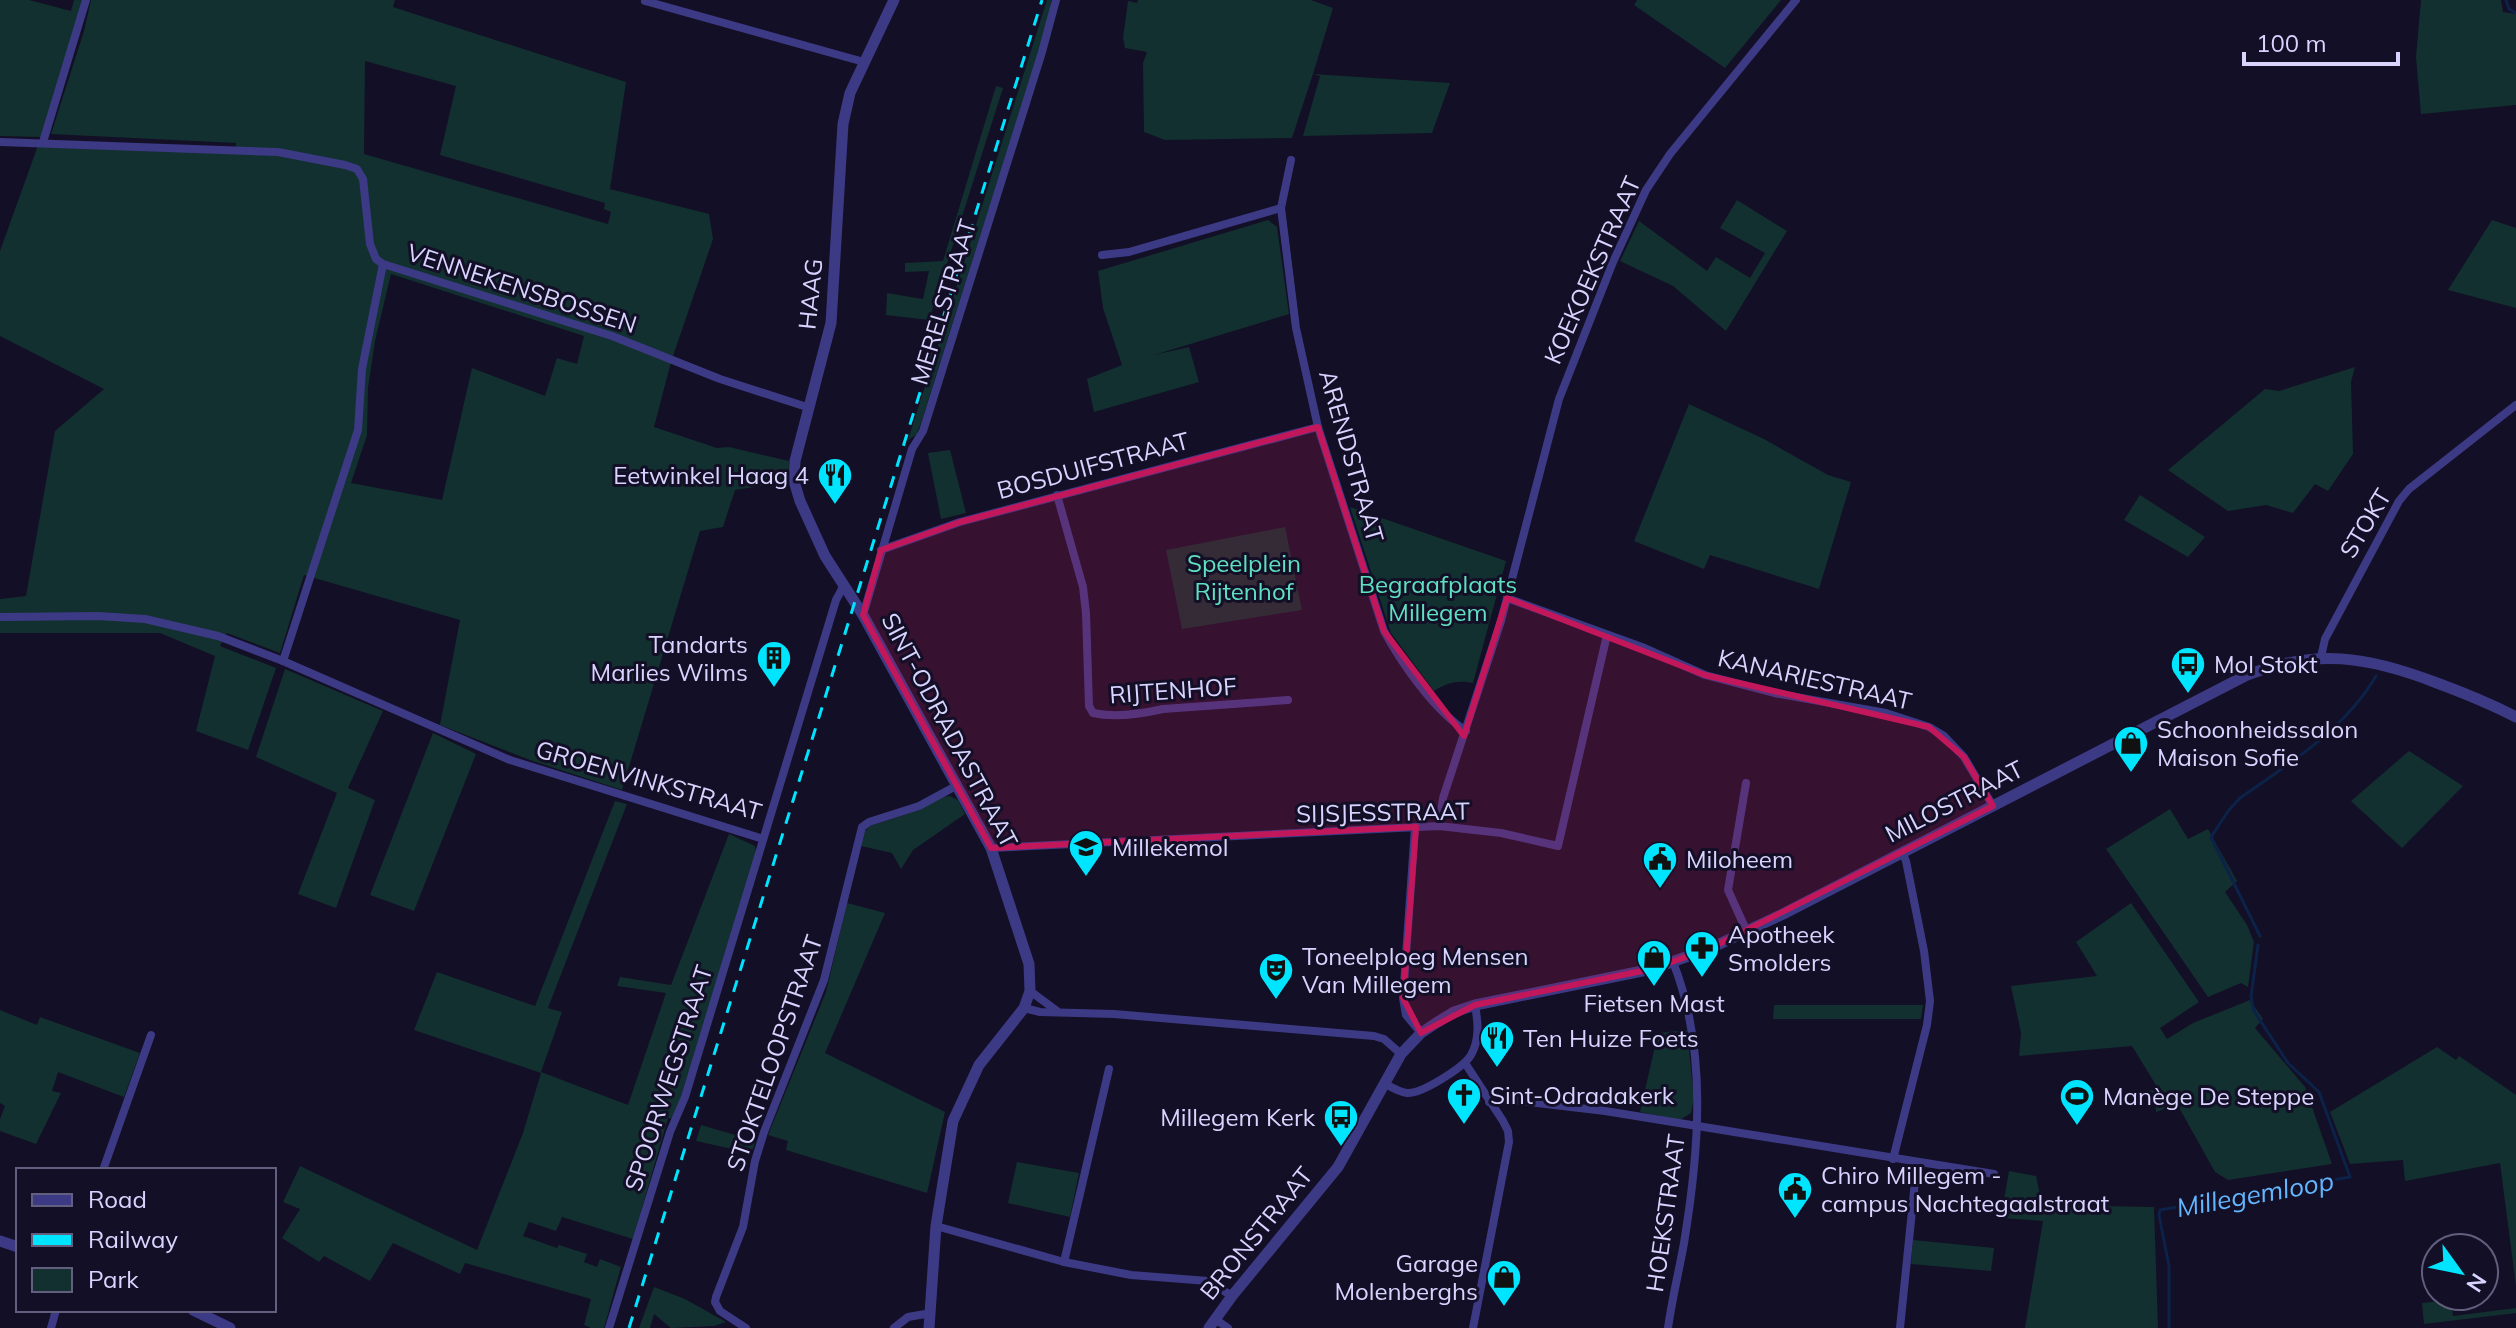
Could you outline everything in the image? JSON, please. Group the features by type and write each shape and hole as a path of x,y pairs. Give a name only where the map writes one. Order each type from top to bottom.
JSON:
{"street":[{"path":"43,142 86,0"},
{"name":"HAAG","path":"843,587 800,501 794,481 795,461 831,323 843,124 850,93 894,0"},
{"name":"MERELSTRAAT","path":"863,615 912,449 923,431 1056,0"},
{"name":"KOEKOEKSTRAAT","path":"1439,826 1443,798 1507,598 1559,399 1613,262 1646,190 1670,154 1796,0"},
{"path":"645,1 864,62"},
{"path":"0,142 278,152 345,165 357,169 363,179 370,244 376,259 383,264"},
{"name":"ARENDSTRAAT","path":"1291,160 1281,208 1296,328 1318,427 1384,631 1396,654 1450,720 1466,731"},
{"path":"1102,255 1129,252 1281,208"},
{"name":"VENNEKENSBOSSEN","path":"283,661 358,430 362,369 383,264 612,336 720,379 810,408"},
{"name":"STOKT","path":"2321,657 2325,639 2399,501 2409,489 2516,405"},
{"name":"BOSDUIFSTRAAT","path":"881,550 960,522 1318,427"},
{"name":"RIJTENHOF","path":"1057,495 1083,587 1089,706 1093,713 1146,713 1163,709 1288,700"},
{"name":"GROENVINKSTRAAT","path":"0,617 145,619 218,636 510,760 763,839 836,600 843,587"},
{"name":"SINT-ODRADASTRAAT","path":"843,587 863,615 991,848 1029,964 1030,991 1024,1008 979,1065 959,1103 946,1156 936,1226 929,1328"},
{"name":"KANARIESTRAAT","path":"1507,598 1705,675 1774,693 1886,713 1929,727 1944,736 1964,757 1993,806"},
{"name":"SIJSJESSTRAAT","path":"991,848 1439,826 1501,833 1558,846 1607,635"},
{"name":"MILOSTRAAT","path":"1401,1054 1421,1033 1454,1012 1475,1005 1630,974 1673,962 1747,932 2245,676 2282,663 2321,657 2386,665 2453,689 2516,717"},
{"path":"1746,783 1728,890 1747,932"},
{"name":"STOKTELOOPSTRAAT","path":"746,1328 720,1311 716,1297 743,1227 755,1161 764,1132 824,980 862,827 919,806 956,786"},
{"path":"1415,827 1403,998 1406,1015 1421,1033"},
{"name":"SPOORWEGSTRAAT","path":"609,1328 670,1132 685,1097 763,839"},
{"path":"1893,1159 1927,1025 1930,1001 1924,951 1902,852"},
{"name":"HOEKSTRAAT","path":"1668,1328 1685,1239 1698,1127 1695,1116 1694,1047 1673,962"},
{"path":"1030,991 1058,1012"},
{"path":"1384,1083 1404,1093 1415,1093 1465,1063 1478,1033 1475,1005"},
{"path":"1024,1008 1374,1036 1384,1039 1401,1054"},
{"path":"104,1168 151,1035"},
{"name":"BRONSTRAAT","path":"1212,1324 1338,1167 1401,1054"},
{"path":"1465,1063 1503,1121 1509,1142 1473,1328"},
{"path":"1064,1262 1109,1069"},
{"path":"1489,1102 1511,1100 1605,1111 1994,1174"},
{"path":"1900,1328 1917,1162"},
{"path":"936,1226 1064,1262 1131,1275 1208,1281 1232,1296"},
{"path":"197,1312 230,1328"},
{"path":"894,1328 908,1317 931,1313"},
{"path":"1212,1324 1228,1328"}],"highlighted area":[{"path":"1318,427 1384,631 1464,736 1507,598 1705,675 1929,727 1964,757 1993,806 1711,948 1652,969 1475,1005 1421,1033 1403,998 1416,827 991,848 863,615 881,550 960,522"}],"green space":[{"path":"0,0 29,0 71,11 74,0 82,0 43,146 236,152 236,143 51,134 91,0 395,0 393,7 626,82 610,189 709,214 713,239 671,362 654,427 717,448 729,447 789,461 788,482 735,490 723,527 700,531 622,790 530,760 440,725 460,620 304,575 280,653 227,633 220,646 276,668 248,750 196,731 215,656 160,633 0,633 0,599 26,596 55,431 104,389 0,336 0,251 41,137 0,136","holes":["365,61 456,86 440,155 605,203 604,209 611,212 608,224 364,154","391,274 584,336 577,364 557,358 545,396 472,368 442,500 351,483 367,435 368,388 375,341"]},
{"path":"1047,0 1051,0 1049,18 921,423 916,435 908,440"},
{"path":"1138,0 1311,0 1333,8 1292,138 1165,140 1144,132 1143,63 1147,52 1125,48 1123,38 1128,1 1137,3"},
{"path":"1637,0 1781,0 1725,68 1634,5"},
{"path":"2421,0 2501,0 2503,12 2516,14 2516,105 2421,114 2416,57"},
{"path":"1313,74 1450,83 1432,133 1303,136 1320,76"},
{"path":"996,86 1003,88 929,320 886,315 887,293 923,299 929,271 905,272 905,263 943,261"},
{"path":"1737,200 1787,231 1726,331 1673,286 1620,261 1639,221 1707,271 1716,257 1750,278 1765,253 1720,228"},
{"path":"1268,220 1277,227 1289,314 1154,355 1189,347 1199,382 1094,412 1087,379 1122,365 1103,308 1098,271"},
{"path":"2492,220 2516,228 2516,308 2448,290"},
{"path":"2355,367 2351,382 2353,454 2328,491 2315,484 2293,513 2266,505 2228,511 2168,470 2265,389 2279,391"},
{"path":"1689,404 1764,439 1828,475 1851,482 1819,589 1710,555 1704,569 1634,541"},
{"path":"950,450 966,513 941,519 928,453"},
{"path":"2140,495 2205,537 2188,557 2124,520"},
{"name":"Begraafplaats Millegem","path":"1350,507 1506,561 1473,683 1452,683 1434,691 1391,633"},
{"name":"Speelplein Rijtenhof","path":"1285,527 1302,610 1182,629 1166,550"},
{"path":"285,669 383,711 348,788 375,800 336,908 298,894 337,793 256,757"},
{"path":"433,733 476,754 414,911 370,895"},
{"path":"2409,751 2463,786 2402,848 2351,801"},
{"path":"950,796 958,800 965,814 913,850 901,869 892,853 861,846 865,831 870,826"},
{"path":"615,801 627,804 548,1008 562,1012 541,1072 628,1105 666,993 617,986 620,977 671,985 729,834 755,846 756,853 674,1119 668,1118 633,1239 562,1217 556,1231 529,1222 523,1236 587,1254 584,1262 597,1267 600,1259 621,1267 604,1328 584,1325 591,1299 465,1263 460,1274 393,1243 370,1281 324,1256 319,1262 282,1238 300,1209 283,1202 300,1166 477,1250 523,1133 541,1073 414,1030 437,972 535,1006"},
{"path":"2170,809 2188,839 2208,829 2237,881 2225,892 2247,925 2254,942 2248,987 2241,983 2208,997 2106,849"},
{"path":"847,903 885,913 825,1053 945,1112 927,1193 786,1150 788,1141 768,1135 826,992"},
{"path":"2131,903 2199,1002 2160,1028 2167,1039 2193,1023 2250,1000 2263,1019 2255,1028 2305,1087 2332,1164 2228,1180 2215,1172 2177,1104 2156,1112 2155,1095 2121,1096 2123,1092 2159,1090 2132,1046 2019,1056 2021,1033 2011,986 2097,976 2076,942"},
{"path":"1774,1005 1923,1005 1921,1019 1773,1019"},
{"path":"0,1010 37,1025 40,1017 140,1053 124,1097 58,1072 52,1091 61,1093 36,1144 0,1131 5,1106 0,1103"},
{"path":"1687,1030 1694,1099 1691,1113 1680,1120 1640,1112 1658,1033"},
{"path":"2437,1047 2456,1060 2459,1056 2516,1095 2516,1286 2500,1163 2405,1181 2403,1160 2350,1164 2330,1112"},
{"path":"701,1125 756,1141 751,1153 696,1141"},
{"path":"1017,1162 1079,1173 1070,1217 1008,1203"},
{"path":"2009,1171 2036,1176 2042,1205 2154,1207 2158,1328 2025,1328 2043,1221 2001,1218"},
{"path":"1913,1240 1994,1248 1991,1271 1911,1264"},
{"path":"654,1287 685,1299 726,1322 714,1326 671,1328 654,1314 650,1328 639,1328"},
{"path":"2516,1308 2516,1313 2424,1324 2423,1312 2452,1312 2453,1316"}],"waterway":[{"name":"Millegemloop","path":"2506,0 2509,9 2516,13"},
{"name":"Millegemloop","path":"2260,936 2211,837 2240,798 2332,729 2349,713 2376,676"},
{"name":"Millegemloop","path":"2169,1328 2169,1266 2160,1210 2350,1177 2319,1092 2288,1063 2254,1011 2251,997 2258,945"}],"railway":[{"path":"629,1328 1042,0"}],"place":[{"name":"Eetwinkel Haag 4","path":"835,506"},
{"name":"Tandarts Marlies Wilms","path":"774,689"},
{"name":"Mol Stokt","path":"2188,695"},
{"name":"Schoonheidssalon Maison Sofie","path":"2131,774"},
{"name":"Millekemol","path":"1086,878"},
{"name":"Miloheem","path":"1660,890"},
{"name":"Apotheek Smolders","path":"1702,979"},
{"name":"Fietsen Mast","path":"1654,988"},
{"name":"Toneelploeg Mensen Van Millegem","path":"1276,1001"},
{"name":"Ten Huize Foets","path":"1497,1069"},
{"name":"Sint-Odradakerk","path":"1464,1126"},
{"name":"Manège De Steppe","path":"2077,1127"},
{"name":"Millegem Kerk","path":"1341,1148"},
{"name":"Chiro Millegem - campus Nachtegaalstraat","path":"1795,1220"},
{"name":"Garage Molenberghs","path":"1504,1308"}]}
